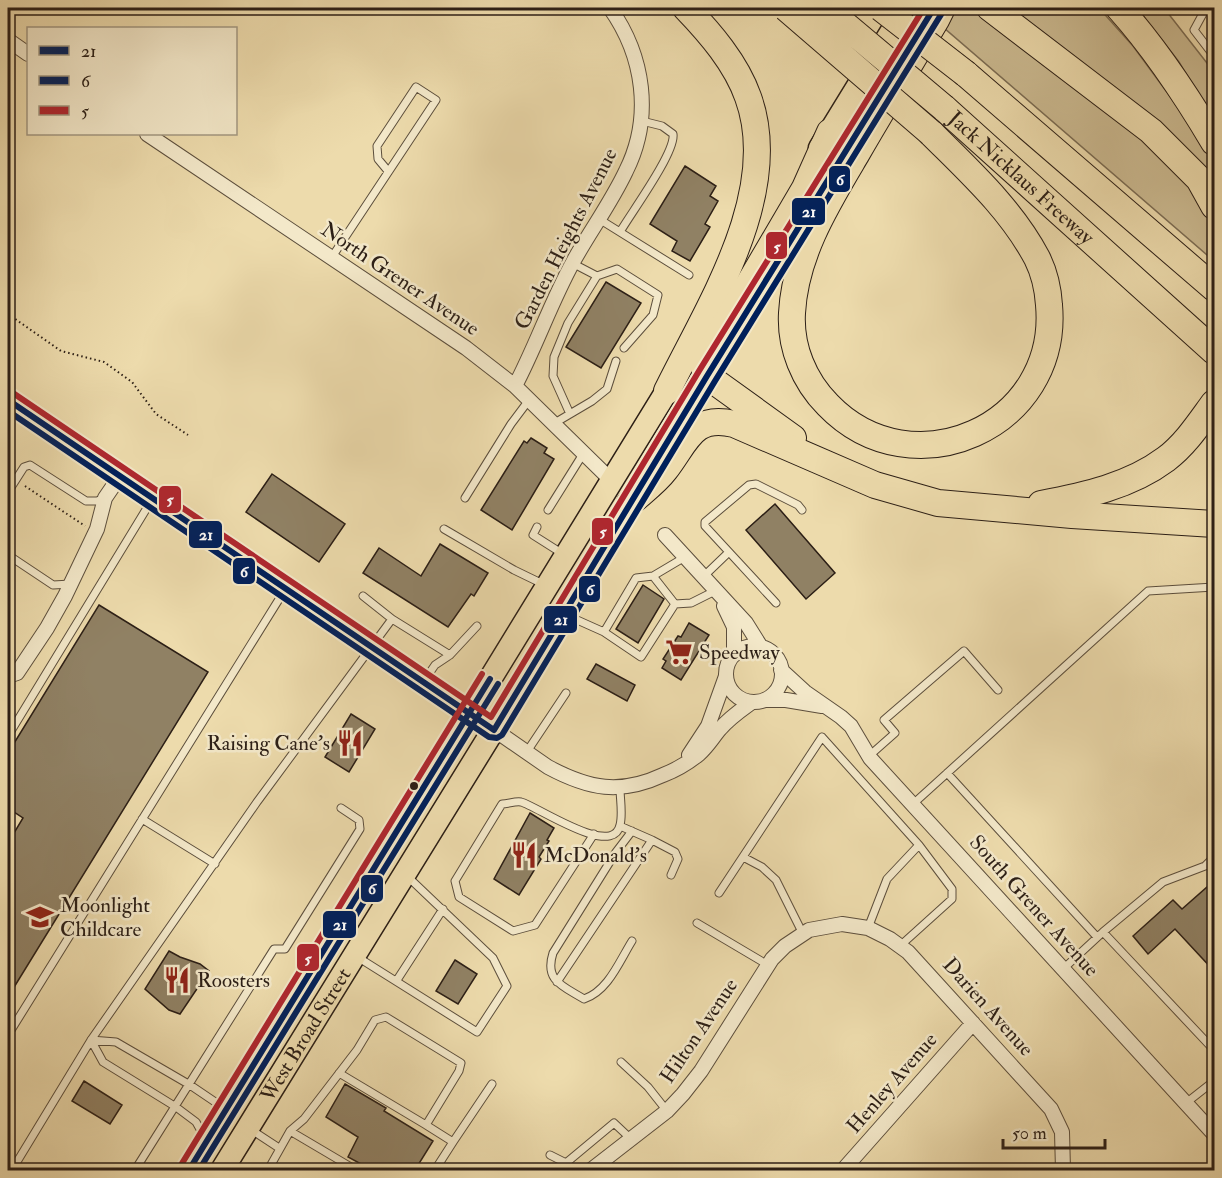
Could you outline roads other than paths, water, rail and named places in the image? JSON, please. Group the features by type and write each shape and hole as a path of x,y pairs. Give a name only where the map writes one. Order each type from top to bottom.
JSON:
{"highway":[{"path":"667,391 736,248 750,209 756,179 757,146 754,117 748,97 737,74 706,28 686,8"},
{"path":"786,8 931,133 997,200 1038,260 1048,290 1050,317 1048,342 1040,368 1028,390 998,420 980,431 939,445 917,446 894,444 863,431 835,412 819,396 796,353 792,313 798,276 817,222 936,20 942,8"},
{"name":"Jack Nicklaus Freeway","path":"825,8 944,108 1215,351"},
{"name":"Jack Nicklaus Freeway","path":"881,8 966,74 1215,288"},
{"path":"990,8 1151,131 1199,179 1215,206"},
{"path":"1119,8 1137,28 1215,142"},
{"path":"830,132 805,188 703,365 707,376 834,468"},
{"path":"1008,509 1070,499 1131,480 1167,459 1193,432 1215,403"},
{"path":"630,503 664,471 689,435 698,427 711,421 734,424 875,485 938,503 1215,524"}],"main road":[{"name":"West Broad Street","path":"189,1170 667,391 906,8"},
{"name":"West Broad Street","path":"222,1170 934,8"},
{"path":"248,1128 250,1102 289,1036 317,980 314,967"},
{"path":"205,1170 228,1131 229,1119 226,1110"}],"street":[{"name":"Garden Heights Avenue","path":"515,386 572,263 634,155 642,121 642,88 636,57 619,21 610,8"},
{"path":"8,40 27,53"},
{"name":"North Grener Avenue","path":"149,135 466,348 515,386 612,481"},
{"path":"8,400 424,681 526,753 568,778 588,785 620,788 651,781 678,769 697,755 721,728 776,691 780,683 781,670 776,658 769,651 761,647 751,647 734,654 729,662 708,726 678,769"},
{"path":"10,676 17,673 48,628 96,533 105,498 120,476"},
{"path":"665,535 746,623 761,647"},
{"path":"715,591 734,627 734,654"},
{"name":"South Grener Avenue","path":"781,670 851,726 869,756 1062,970 1215,1134"},
{"path":"726,675 730,689 736,696 759,701"},
{"name":"South Grener Avenue","path":"759,701 786,700 824,706"},
{"name":"Darien Avenue","path":"842,924 868,928 901,945 1051,1109 1062,1132 1063,1163"},
{"name":"Hilton Avenue","path":"591,1170 667,1111 701,1071 768,965 785,946 809,930 842,924"},
{"name":"Henley Avenue","path":"843,1170 973,1023"}],"lane":[{"path":"1206,8 1194,30 1215,56"},
{"path":"332,257 436,100 416,87 377,146 378,159 388,171"},
{"path":"620,232 673,143 673,134 668,129 642,121"},
{"path":"599,219 689,275"},
{"path":"572,263 597,276"},
{"path":"570,414 553,376 554,357 568,322 597,276 617,269 658,295 653,315 624,348"},
{"path":"553,424 592,401 607,389 616,361"},
{"path":"465,498 511,424 530,400"},
{"path":"548,510 583,454"},
{"path":"8,492 24,467 30,465 86,501 105,498"},
{"path":"776,603 704,524 749,485 756,484 798,505 802,510"},
{"path":"8,736 146,494"},
{"path":"537,527 532,535 566,555"},
{"path":"444,529 514,570 547,586"},
{"path":"703,577 729,552"},
{"path":"8,555 52,585 71,584"},
{"path":"604,632 636,578 653,576 685,557"},
{"path":"653,576 675,604"},
{"path":"913,804 1149,591 1215,586"},
{"path":"8,1035 286,588"},
{"path":"675,604 691,603 715,591"},
{"path":"363,596 392,619 450,656"},
{"path":"564,614 604,632 641,657 675,604"},
{"path":"12,1170 91,1040 257,802 392,619"},
{"path":"424,681 435,665 450,656 477,626"},
{"path":"869,756 895,733 884,720 963,651 998,690"},
{"path":"526,753 566,693"},
{"path":"719,893 822,737 919,845 952,889 952,898 901,945"},
{"path":"947,773 1100,935 1215,1050"},
{"path":"594,834 535,925 513,931 459,897 454,881 502,804 520,802 577,830 609,837 616,833 620,826 620,788"},
{"path":"135,1170 274,949 285,949 360,829 359,820 341,808"},
{"path":"142,819 214,864"},
{"path":"620,826 675,852 678,859 671,875"},
{"path":"632,831 616,852 552,953 549,964 551,973 557,982 584,999 596,994 605,985 632,941"},
{"path":"557,982 652,840"},
{"path":"868,928 887,879 919,845"},
{"path":"743,857 762,867 776,880 802,934"},
{"path":"1062,970 1163,882 1204,866 1215,857"},
{"path":"354,955 477,1032 507,986 493,958 404,873"},
{"path":"397,980 443,909"},
{"path":"698,923 768,965"},
{"path":"268,1170 290,1131 304,1119 357,1050 375,1020 386,1017 461,1063 459,1071 426,1125"},
{"path":"91,1040 116,1042 190,1085 226,1110"},
{"path":"91,1040 104,1062 196,1122 207,1142"},
{"path":"621,1062 648,1087 667,1111"},
{"path":"339,1073 453,1142"},
{"path":"1186,1103 1215,1081"},
{"path":"435,1170 492,1084"},
{"path":"566,1163 614,1123 631,1139"},
{"path":"248,1128 279,1148"},
{"path":"290,1131 356,1170"},
{"path":"550,1155 566,1163 572,1170"}],"place":[{"name":"Speedway","path":"679,652"},
{"name":"Raising Cane's","path":"350,743"},
{"name":"McDonald's","path":"524,855"},
{"name":"Moonlight Childcare","path":"40,917"},
{"name":"Roosters","path":"177,980"}]}
